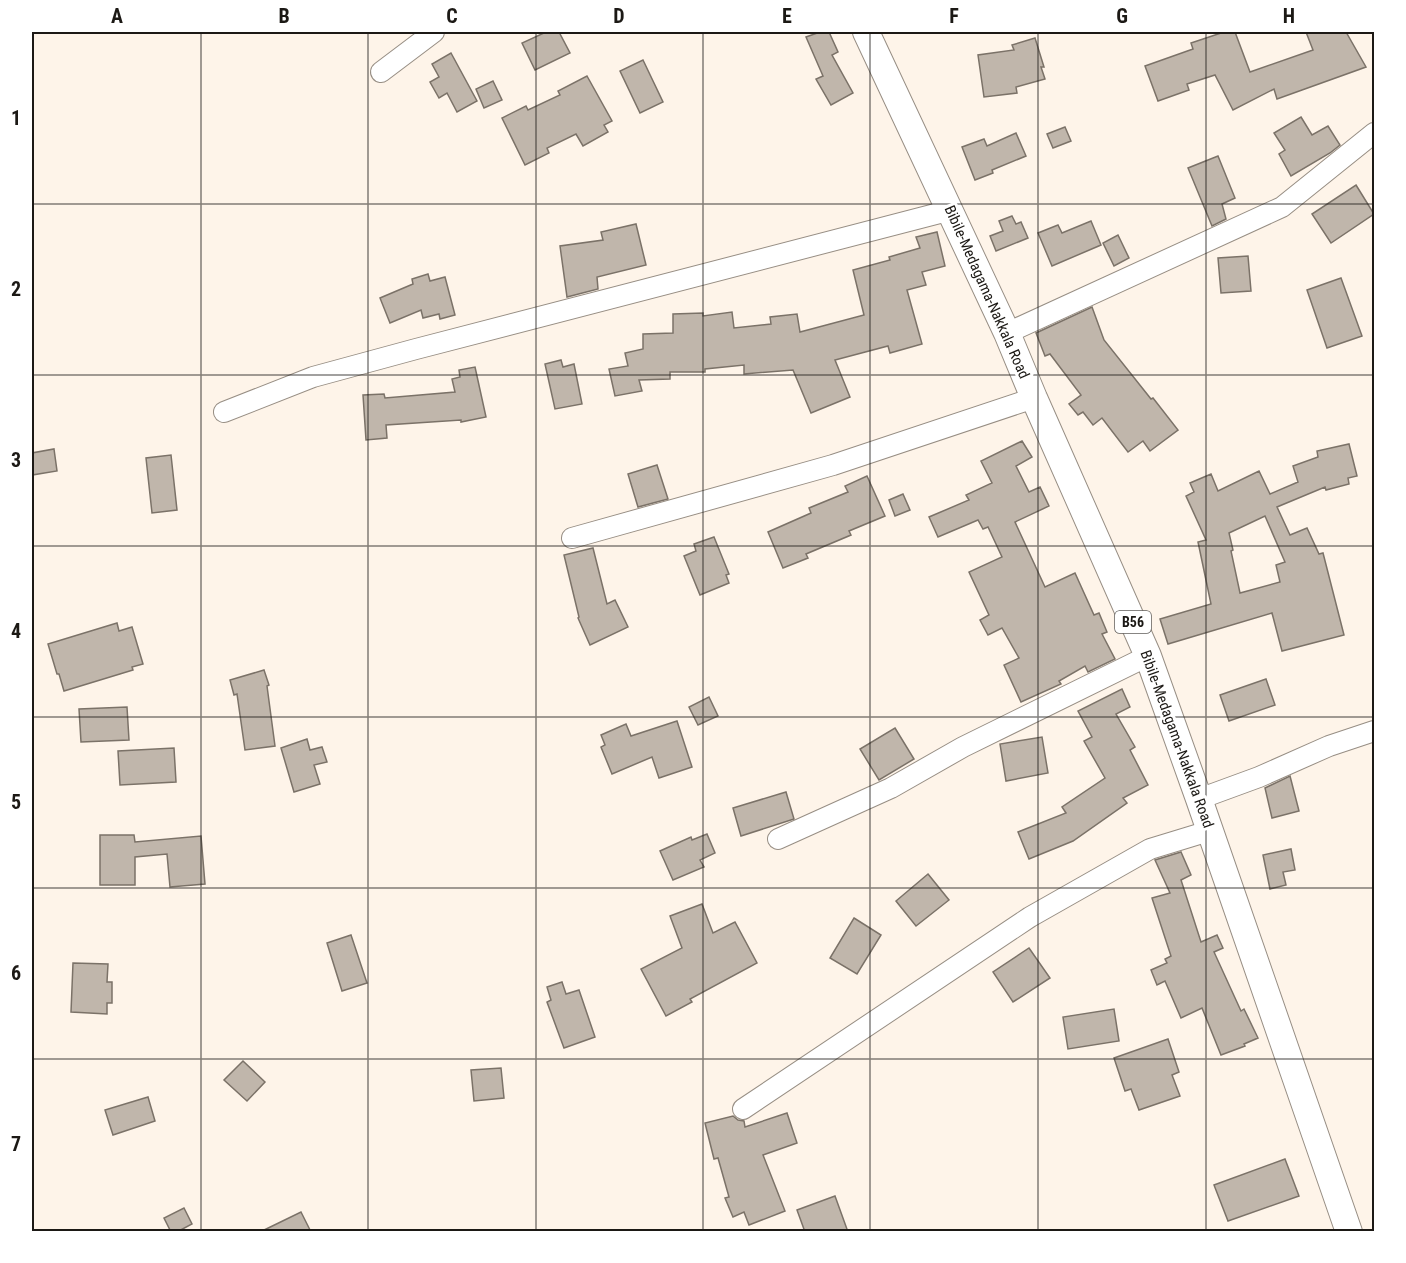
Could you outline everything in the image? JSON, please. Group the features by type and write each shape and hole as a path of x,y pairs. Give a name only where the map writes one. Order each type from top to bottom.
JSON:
{"main road":[{"name":"Bibile-Medagama-Nakkala Road","path":"866,32 1007,333 1148,656 1349,1232"}],"lane":[{"path":"381,72 434,32"},
{"path":"1007,333 1281,207 1374,133"},
{"path":"224,412 324,374 951,210"},
{"path":"572,538 833,465 1034,398"},
{"path":"778,839 891,788 963,747 1148,656"},
{"path":"1199,799 1259,777 1329,746 1374,731"},
{"path":"743,1109 1030,918 1150,849 1209,831"}],"building":[{"path":"546,32 559,32 570,53 535,70 522,43"},
{"path":"820,32 829,32 838,52 832,55 853,93 831,105 816,79 823,76 806,37"},
{"path":"1224,32 1235,32 1250,72 1313,50 1306,32 1346,32 1366,67 1277,99 1274,89 1233,110 1215,75 1187,84 1189,90 1158,101 1145,66 1193,49 1191,43"},
{"path":"1035,38 1044,67 1041,67 1045,79 1016,87 1017,93 984,97 978,55 1014,50 1012,45"},
{"path":"451,53 477,101 457,112 447,93 439,98 430,82 439,77 432,64"},
{"path":"643,60 663,102 640,113 620,71"},
{"path":"587,76 612,121 604,125 608,132 583,146 576,134 547,148 549,153 525,165 502,118 526,106 528,110 560,95 558,91"},
{"path":"493,81 502,100 484,108 476,89"},
{"path":"1301,117 1312,135 1328,126 1340,145 1291,176 1279,154 1285,150 1274,133"},
{"path":"1065,127 1071,141 1053,148 1047,134"},
{"path":"1016,133 1026,156 992,170 993,173 975,180 962,147 984,139 987,146"},
{"path":"1218,156 1235,198 1222,204 1226,219 1212,226 1188,168"},
{"path":"1356,185 1374,214 1331,243 1312,214"},
{"path":"1012,216 1016,224 1021,222 1028,238 996,251 990,236 1003,231 999,221"},
{"path":"1091,221 1101,245 1052,266 1038,233 1058,225 1062,233"},
{"path":"636,224 646,265 597,277 598,289 567,297 560,246 603,240 601,232"},
{"path":"937,232 945,266 922,272 926,285 907,290 922,344 890,353 888,346 835,360 850,397 811,413 793,370 744,374 744,365 705,369 705,372 670,372 670,379 639,380 642,391 615,396 609,369 628,366 625,353 643,349 643,334 673,333 673,314 703,313 703,316 732,312 734,328 771,324 770,317 797,314 800,332 864,315 853,270 890,260 889,257 920,248 916,237"},
{"path":"1118,235 1129,258 1114,266 1103,243"},
{"path":"1248,256 1251,291 1221,293 1218,258"},
{"path":"428,274 430,281 445,277 455,315 440,319 439,314 423,318 421,310 390,323 380,298 413,284 412,279"},
{"path":"1341,278 1362,336 1327,348 1307,290"},
{"path":"1092,307 1104,340 1178,430 1150,451 1143,441 1128,452 1102,418 1093,425 1083,412 1078,415 1069,404 1081,395 1050,354 1045,356 1036,333"},
{"path":"561,360 563,367 574,364 582,404 555,409 545,364"},
{"path":"475,367 486,417 461,422 461,420 386,425 387,438 366,440 363,395 384,394 385,398 455,392 452,379 460,377 459,370"},
{"path":"1022,441 1032,457 1016,466 1029,492 1040,487 1049,506 1015,522 1045,587 1075,573 1094,615 1099,613 1107,632 1102,634 1115,659 1088,672 1085,666 1059,681 1061,684 1021,702 1004,665 1019,658 1002,628 988,635 980,620 989,615 969,572 1002,557 988,527 983,529 978,520 938,537 929,517 969,500 966,495 992,483 981,461"},
{"path":"1349,444 1357,476 1348,478 1349,484 1326,490 1325,487 1277,507 1290,535 1307,528 1319,554 1323,553 1344,635 1282,651 1272,613 1168,644 1160,619 1211,604 1198,542 1206,540 1186,496 1194,492 1190,483 1211,474 1218,491 1259,471 1270,494 1298,482 1293,466 1318,457 1317,451","holes":["1265,516 1285,562 1276,565 1280,582 1240,593 1229,533"]},
{"path":"54,449 57,471 32,475 32,453"},
{"path":"171,455 177,510 152,513 146,458"},
{"path":"657,465 668,499 638,507 628,474"},
{"path":"867,476 885,516 849,531 851,535 806,554 808,558 783,568 768,532 811,513 809,508 848,492 845,486"},
{"path":"903,494 910,510 895,516 889,500"},
{"path":"714,537 729,574 726,575 729,583 700,595 684,556 696,551 694,544"},
{"path":"593,548 607,604 615,600 628,627 590,645 578,618 564,555"},
{"path":"117,623 119,631 132,627 143,664 132,667 133,670 64,691 48,644"},
{"path":"264,670 269,685 267,686 275,746 245,750 237,694 234,695 230,680"},
{"path":"1266,679 1275,705 1229,721 1220,695"},
{"path":"1122,689 1130,707 1116,714 1135,747 1130,750 1148,785 1123,798 1127,803 1073,841 1029,859 1018,832 1066,813 1062,807 1105,778 1084,741 1092,737 1078,711"},
{"path":"709,697 718,716 698,725 689,707"},
{"path":"127,707 129,740 81,742 79,709"},
{"path":"677,721 692,767 659,778 652,757 612,774 601,747 605,745 601,735 626,724 631,736"},
{"path":"895,728 914,759 879,780 860,749"},
{"path":"1042,737 1048,773 1006,781 1000,744"},
{"path":"307,739 310,750 322,747 327,762 314,765 320,784 294,792 281,748"},
{"path":"174,748 176,782 120,785 118,751"},
{"path":"1290,776 1299,811 1272,818 1265,788"},
{"path":"786,792 794,819 741,836 733,808"},
{"path":"707,834 715,853 700,860 704,867 673,880 660,851 691,837 692,840"},
{"path":"100,835 134,835 135,842 201,836 205,884 170,887 167,854 135,857 135,885 100,885"},
{"path":"1291,849 1295,870 1283,872 1286,885 1270,889 1263,855"},
{"path":"1181,852 1191,875 1181,880 1201,942 1217,935 1223,948 1214,952 1241,1011 1244,1009 1258,1038 1244,1044 1245,1046 1221,1055 1202,1008 1181,1018 1165,981 1157,985 1151,970 1167,963 1165,959 1171,956 1152,898 1170,893 1155,860"},
{"path":"928,874 949,900 916,926 896,901"},
{"path":"702,904 713,933 735,922 757,963 690,999 692,1002 666,1016 641,969 682,948 670,916"},
{"path":"854,918 881,935 857,974 830,958"},
{"path":"351,935 367,983 342,991 327,943"},
{"path":"1029,948 1050,978 1013,1002 993,972"},
{"path":"73,963 108,964 107,982 112,982 112,1003 107,1003 107,1014 71,1012"},
{"path":"562,982 566,994 579,990 595,1037 564,1048 547,1002 551,1000 547,987"},
{"path":"1114,1009 1119,1041 1068,1049 1063,1017"},
{"path":"1168,1039 1179,1072 1172,1075 1180,1096 1139,1110 1131,1089 1125,1091 1114,1058"},
{"path":"243,1061 265,1082 247,1101 224,1080"},
{"path":"501,1068 504,1098 474,1101 471,1070"},
{"path":"148,1097 155,1121 113,1135 105,1110"},
{"path":"787,1113 797,1143 763,1155 785,1211 749,1225 744,1212 733,1217 725,1198 729,1197 718,1158 714,1159 705,1123 733,1116 744,1121 745,1127"},
{"path":"1285,1159 1299,1196 1228,1221 1214,1185"},
{"path":"835,1196 848,1232 805,1232 797,1210"},
{"path":"184,1208 192,1224 177,1232 171,1232 164,1218"},
{"path":"301,1212 311,1232 260,1232"}]}
